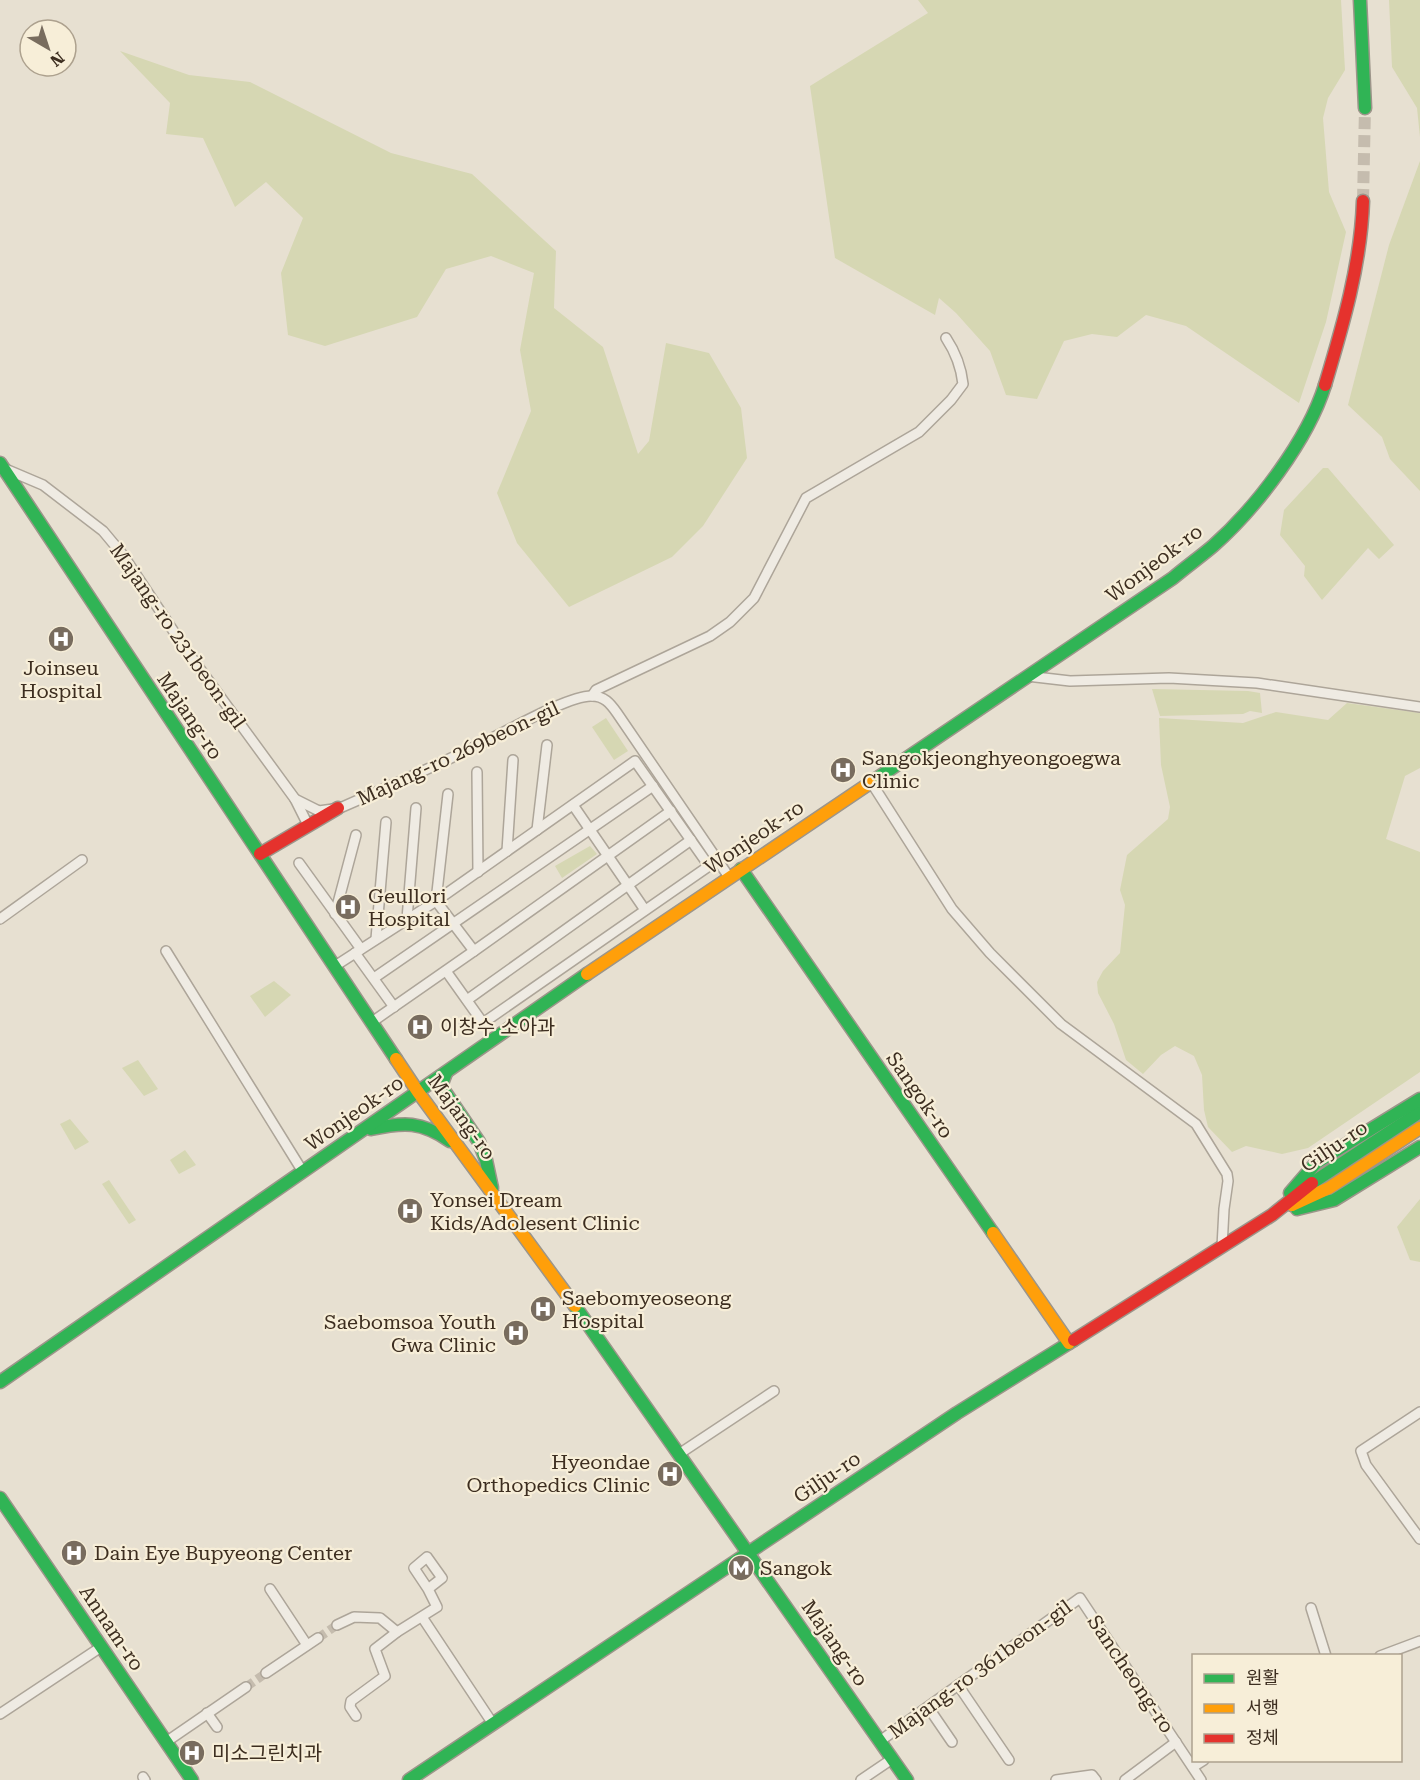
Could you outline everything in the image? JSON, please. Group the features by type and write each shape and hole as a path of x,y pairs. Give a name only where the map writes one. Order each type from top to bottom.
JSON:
{"main road":[{"path":"1360,0 1365,108"},
{"name":"Wonjeok-ro","path":"0,1382 729,877 1173,578 1214,545 1256,501 1295,448 1321,397 1346,318 1362,227 1363,201"},
{"name":"Majang-ro","path":"2,466 418,1092 608,1351 907,1780"},
{"path":"260,854 338,808"},
{"name":"Sangok-ro","path":"741,869 1069,1343"},
{"path":"446,1072 441,1086 479,1142 486,1160 492,1191"},
{"path":"1272,1215 1316,1163 1420,1099"},
{"name":"Gilju-ro","path":"409,1780 957,1413 1272,1215 1320,1176 1420,1112"},
{"path":"364,1131 393,1124 413,1123 432,1128 458,1147"},
{"name":"Gilju-ro","path":"1272,1215 1329,1188 1420,1128"},
{"path":"1272,1215 1334,1200 1420,1147"},
{"name":"Annam-ro","path":"0,1498 192,1780"}],"street":[{"path":"729,877 617,713 606,699 592,696 596,690 710,636 730,622 754,598 806,498 919,432 951,400 963,384 955,350 946,338"},
{"name":"Majang-ro 231beon-gil","path":"2,466 43,485 103,531 123,555 184,647 295,799 308,825"},
{"path":"1027,676 1070,681 1169,678 1257,683 1420,706"},
{"name":"Majang-ro 269beon-gil","path":"338,808 578,698 592,696"},
{"path":"537,830 547,745"},
{"path":"507,851 513,760"},
{"path":"335,966 436,901 635,761 709,866 483,1023 446,971"},
{"path":"477,772 478,872"},
{"path":"871,782 952,909 990,953 1061,1024 1196,1124 1223,1167 1228,1181 1222,1247"},
{"path":"374,978 653,786"},
{"path":"448,794 436,901 474,951"},
{"path":"295,799 319,811 338,808"},
{"path":"573,805 645,910"},
{"path":"407,919 416,807"},
{"path":"372,1022 671,811"},
{"path":"376,939 386,822"},
{"path":"335,914 356,835"},
{"path":"467,1000 691,840"},
{"path":"0,919 82,860"},
{"path":"299,863 335,914 394,1007"},
{"path":"166,951 303,1172"},
{"path":"679,1454 774,1391"},
{"path":"1420,1412 1361,1450 1366,1465 1420,1539"},
{"path":"270,1589 307,1645"},
{"path":"356,1716 350,1707 351,1701 386,1676 375,1649 437,1607 428,1589"},
{"name":"Majang-ro 361beon-gil","path":"880,1741 1080,1598"},
{"name":"Sancheong-ro","path":"1080,1598 1202,1780"},
{"path":"1311,1608 1325,1654"},
{"path":"337,1625 354,1617 380,1618 397,1632"},
{"path":"422,1617 494,1724"},
{"path":"266,1673 318,1638"},
{"path":"1385,1654 1420,1641"},
{"path":"0,1714 101,1647"},
{"path":"958,1685 1009,1760"},
{"path":"166,1742 246,1687"},
{"path":"928,1707 952,1743"},
{"path":"207,1713 217,1727"},
{"path":"1125,1780 1176,1742"},
{"path":"861,1780 892,1759"},
{"path":"1193,1767 1202,1762"},
{"path":"1056,1780 1092,1775 1096,1780"}],"green space":[{"path":"918,0 1341,0 1345,70 1328,98 1323,118 1329,192 1346,232 1326,322 1299,403 1186,326 1146,315 1117,337 1092,334 1064,341 1037,399 1006,395 990,351 956,313 939,298 935,315 835,258 810,86 928,13"},
{"path":"1389,0 1420,0 1420,137 1417,108 1392,67"},
{"path":"120,51 189,75 250,82 391,153 472,174 556,251 554,308 603,347 638,454 649,441 666,343 709,353 741,408 747,458 703,526 672,557 569,607 517,543 497,493 531,411 520,350 534,273 491,256 446,269 417,317 325,346 288,335 281,273 303,218 266,182 235,207 203,138 166,134 170,103"},
{"path":"1420,161 1420,491 1390,459 1382,437 1348,405 1389,245"},
{"path":"1323,468 1328,468 1394,545 1379,559 1368,548 1322,600 1304,576 1305,566 1280,535 1284,510"},
{"path":"1152,689 1260,693 1262,713 1250,711 1243,714 1160,716"},
{"path":"1347,703 1420,713 1420,768 1405,776 1386,839 1420,852 1420,1072 1308,1148 1282,1154 1246,1146 1232,1152 1208,1127 1204,1110 1202,1075 1194,1056 1175,1046 1161,1055 1143,1074 1126,1060 1114,1024 1098,993 1097,982 1103,971 1120,953 1125,905 1120,890 1127,855 1168,819 1170,807 1161,765 1159,718 1243,723 1276,712 1328,720"},
{"path":"606,718 628,751 614,760 592,727"},
{"path":"590,846 597,854 562,878 555,866"},
{"path":"274,981 291,995 265,1017 250,996"},
{"path":"138,1060 158,1089 144,1096 122,1068"},
{"path":"70,1119 89,1142 75,1150 60,1124"},
{"path":"185,1150 196,1165 179,1174 170,1160"},
{"path":"109,1180 136,1220 129,1224 102,1184"},
{"path":"1420,1199 1420,1262 1410,1260 1397,1227"}],"tunnel":[{"path":"1363,201 1365,108"},
{"path":"318,1638 337,1625"},
{"path":"246,1687 266,1673"}],"traffic: fast":[{"path":"1360,0 1365,108"},
{"path":"870,783 1173,578 1213,546 1246,513 1279,472 1306,428 1325,385"},
{"path":"0,463 396,1059"},
{"path":"741,869 993,1233"},
{"path":"0,1382 587,974"},
{"path":"446,1073 441,1086 479,1142 486,1160 492,1188"},
{"path":"1290,1193 1316,1163 1420,1099"},
{"path":"1312,1183 1420,1112"},
{"path":"371,1129 403,1124 412,1125 440,1134 450,1141"},
{"path":"1297,1209 1334,1200 1420,1147"},
{"path":"575,1306 907,1780"},
{"path":"409,1780 957,1413 1074,1340"},
{"path":"0,1498 192,1780"}],"traffic: slow":[{"path":"587,974 870,783"},
{"path":"396,1059 575,1306"},
{"path":"1292,1205 1329,1188 1420,1128"},
{"path":"993,1233 1069,1343"}],"traffic: jam":[{"path":"1325,385 1355,271 1363,201"},
{"path":"260,854 338,808"},
{"path":"1074,1340 1272,1215 1312,1183"}],"place":[{"name":"Joinseu Hospital","path":"61,639"},
{"name":"Sangokjeonghyeongoegwa Clinic","path":"843,770"},
{"name":"Geullori Hospital","path":"348,907"},
{"name":"이창수 소아과","path":"420,1027"},
{"name":"Yonsei Dream Kids/Adolesent Clinic","path":"410,1211"},
{"name":"Saebomyeoseong Hospital","path":"543,1309"},
{"name":"Saebomsoa Youth Gwa Clinic","path":"516,1333"},
{"name":"Hyeondae Orthopedics Clinic","path":"670,1474"},
{"name":"Dain Eye Bupyeong Center","path":"74,1553"},
{"name":"Sangok","path":"741,1568"},
{"name":"미소그린치과","path":"192,1753"}]}
